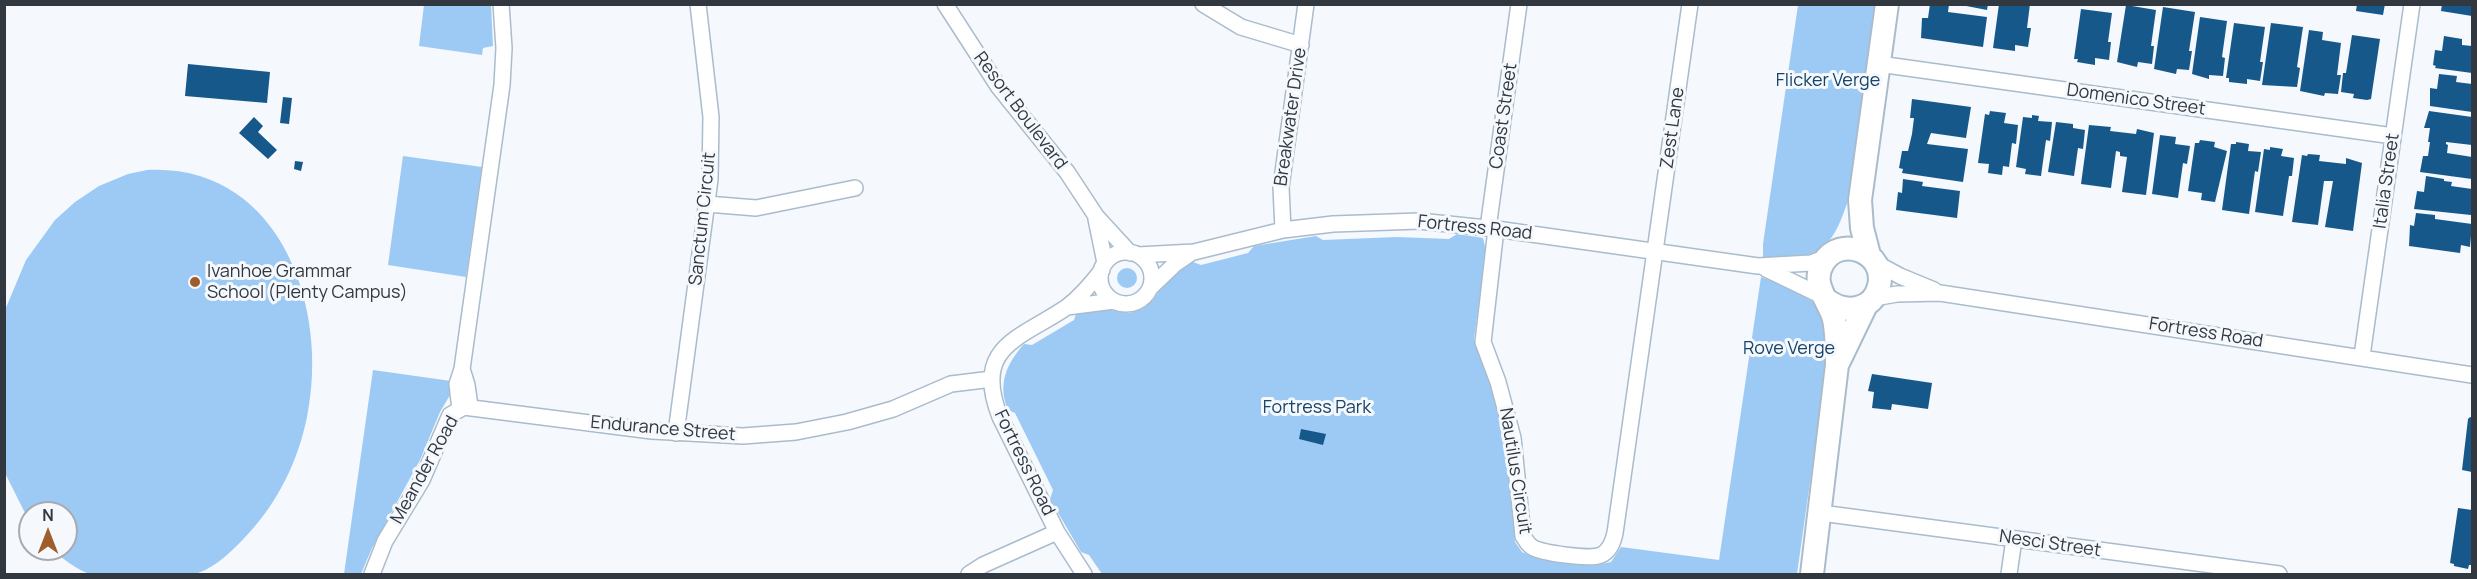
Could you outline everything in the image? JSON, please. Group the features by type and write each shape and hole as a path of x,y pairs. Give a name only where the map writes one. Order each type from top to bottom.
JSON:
{"street":[{"path":"465,407 467,385 462,369 501,95 504,48 501,4"},
{"name":"Sanctum Circuit","path":"675,434 707,204 712,136 698,4"},
{"name":"Resort Boulevard","path":"945,4 998,86 1067,172 1096,216 1134,254"},
{"path":"1203,4 1241,27 1301,45"},
{"name":"Breakwater Drive","path":"1283,230 1281,187 1306,4"},
{"name":"Coast Street","path":"1492,229 1519,4"},
{"name":"Zest Lane","path":"1656,251 1690,4"},
{"path":"1837,365 1880,280 1862,228 1860,200 1887,4"},
{"name":"Italia Street","path":"2362,356 2412,4"},
{"name":"Domenico Street","path":"1879,64 2393,136"},
{"path":"707,204 756,208 855,188"},
{"path":"1812,574 1837,365 1837,340 1826,299 1820,290 1819,272 1860,200"},
{"name":"Resort Boulevard","path":"1096,216 1104,267"},
{"name":"Fortress Road","path":"1134,254 1194,252 1283,230 1376,221 1419,221 1758,266 1811,263 1831,254"},
{"name":"Nautilus Circuit","path":"1492,229 1483,342 1498,382 1513,438 1523,536 1530,546 1535,548 1588,557 1596,557 1607,552 1616,533 1656,251"},
{"path":"1831,254 1852,248 1872,259"},
{"name":"Fortress Road","path":"1150,287 1175,264 1194,252"},
{"path":"1116,254 1134,254 1149,266 1152,272 1150,287 1136,302 1129,304 1114,301 1104,291 1101,284 1104,267 1116,254"},
{"name":"Fortress Road","path":"1872,259 1900,276 1940,292"},
{"name":"Fortress Road","path":"1758,266 1826,299"},
{"name":"Fortress Road","path":"1084,574 1057,532 1000,417 995,403 992,380 997,357 1003,349 1031,327 1066,307 1081,294 1104,267"},
{"name":"Fortress Road","path":"1870,301 1897,294 1940,292 2362,356 2472,375"},
{"path":"1826,299 1846,310 1856,309 1870,301"},
{"name":"Fortress Road","path":"1066,307 1114,301"},
{"name":"Endurance Street","path":"465,407 675,434 743,436 821,428 893,409 951,384 992,380"},
{"name":"Meander Road","path":"372,574 385,542 422,480 450,415 465,407"},
{"name":"Nesci Street","path":"1821,513 2279,574"},
{"path":"969,574 983,565 1057,532"},
{"path":"2009,574 2014,539"}],"green space":[{"path":"424,5 491,5 493,46 483,48 482,55 419,46"},
{"name":"Flicker Verge","path":"1798,5 1878,5 1849,197 1837,229 1830,240 1811,254 1782,258 1763,257 1763,244"},
{"path":"403,156 482,167 466,277 388,265"},
{"path":"147,170 193,174 231,190 262,216 286,250 302,289 310,331 312,375 307,417 298,449 285,480 269,508 248,534 219,562 193,574 108,576 89,574 79,569 66,561 78,561 78,501 19,501 5,473 5,310 26,260 55,220 75,202 99,186 128,174"},
{"name":"Fortress Park","path":"1457,234 1483,238 1486,251 1474,339 1498,407 1507,447 1515,542 1522,552 1531,556 1596,565 1611,562 1621,547 1719,560 1761,277 1781,284 1819,305 1829,347 1797,574 1102,574 1089,555 1081,552 1050,499 1053,490 1015,413 1008,410 1005,400 1003,391 1006,374 1024,344 1032,345 1074,320 1077,311 1105,309 1129,313 1142,309 1153,300 1165,282 1180,269 1193,262 1201,265 1248,253 1254,246 1316,236 1323,240 1397,237 1449,239"},
{"path":"1127,268 1134,271 1137,278 1134,285 1127,288 1120,285 1117,278 1120,271"},
{"path":"373,370 451,381 450,395 440,412 420,460 372,548 361,574 344,574"}],"building":[{"path":"1930,4 1949,4 1948,12 1987,17 1983,47 1921,38 1922,18 1928,18"},
{"path":"1956,4 1988,4 1987,10"},
{"path":"1999,4 2030,4 2027,28 2031,28 2028,47 2015,45 2015,51 1993,48"},
{"path":"2357,4 2385,4 2383,15 2356,11"},
{"path":"2442,4 2472,4 2472,16 2441,11"},
{"path":"2126,5 2156,10 2151,46 2154,46 2152,64 2138,62 2137,67 2117,62"},
{"path":"2163,7 2195,12 2189,51 2192,51 2189,70 2177,69 2176,74 2154,69"},
{"path":"2081,9 2112,13 2108,42 2111,42 2109,60 2095,58 2095,65 2077,62 2078,59 2074,59"},
{"path":"2200,17 2227,21 2222,57 2225,58 2223,76 2209,75 2209,79 2192,74"},
{"path":"2234,23 2265,27 2260,81 2247,79 2247,84 2229,82 2229,78 2226,78"},
{"path":"2271,23 2303,27 2297,67 2300,68 2297,87 2262,85"},
{"path":"2309,30 2323,32 2322,40 2341,43 2337,75 2341,75 2338,94 2325,93 2324,96 2300,91"},
{"path":"2352,35 2380,39 2371,99 2353,98 2354,94 2341,92"},
{"path":"2444,36 2462,39 2462,45 2472,46 2472,73 2435,68 2436,66 2433,65 2435,50 2442,51"},
{"path":"188,64 270,72 267,103 185,96"},
{"path":"2439,74 2457,76 2456,82 2472,84 2472,112 2430,106 2430,88 2437,89"},
{"path":"283,97 292,98 289,124 280,123"},
{"path":"1912,99 1971,107 1966,138 1931,133 1927,144 1968,149 1963,182 1902,173 1903,169 1899,168 1902,151 1908,151 1912,134 1914,118 1910,118"},
{"path":"1990,111 2006,113 2004,123 2018,125 2016,144 2012,143 2009,167 2003,166 2002,175 1988,173 1989,164 1978,163 1985,114 1989,115"},
{"path":"2429,111 2472,117 2472,145 2446,142 2446,144 2448,145 2447,153 2472,157 2472,179 2420,172 2423,156 2428,156 2430,128 2424,128"},
{"path":"2032,115 2039,116 2038,121 2052,122 2050,141 2046,140 2041,176 2025,174 2026,169 2016,167 2023,117 2032,118"},
{"path":"254,117 263,126 258,132 277,150 268,159 239,133"},
{"path":"2056,122 2073,124 2073,128 2085,130 2083,149 2078,148 2074,176 2048,172"},
{"path":"2089,125 2111,127 2110,131 2136,134 2137,129 2154,133 2146,195 2122,192 2127,157 2120,156 2120,152 2116,151 2111,188 2081,184"},
{"path":"2160,135 2176,137 2175,144 2190,146 2187,164 2183,163 2178,198 2152,194"},
{"path":"2200,140 2215,142 2214,147 2227,151 2215,202 2201,200 2202,193 2188,191 2195,143 2199,143"},
{"path":"2236,142 2249,144 2248,151 2261,152 2258,172 2255,171 2249,214 2222,210 2231,144 2236,144"},
{"path":"2270,147 2283,149 2281,156 2294,158 2283,216 2255,212 2264,149 2270,150"},
{"path":"2308,154 2320,155 2319,161 2346,164 2346,158 2362,163 2353,231 2325,227 2333,181 2324,181 2318,225 2292,222 2302,155 2307,156"},
{"path":"295,161 303,162 301,171 294,169"},
{"path":"2426,176 2452,182 2451,186 2472,189 2471,215 2414,209 2417,191 2424,192"},
{"path":"1903,179 1923,182 1922,186 1960,191 1957,218 1896,210 1898,192 1902,193"},
{"path":"2416,213 2435,215 2435,219 2472,224 2470,247 2461,245 2460,253 2409,246 2410,225 2414,226"},
{"path":"1872,374 1932,383 1928,409 1892,404 1891,410 1872,408 1874,392 1868,391"},
{"path":"2470,417 2472,418 2472,472 2462,470"},
{"path":"1301,429 1326,434 1323,445 1299,439"},
{"path":"2458,508 2472,510 2472,565 2469,565 2468,569 2450,563"}],"place":[{"name":"Ivanhoe Grammar School (Plenty Campus)","path":"195,282"}],"park label":[{"name":"Rove Verge","path":"1789,349"}]}
